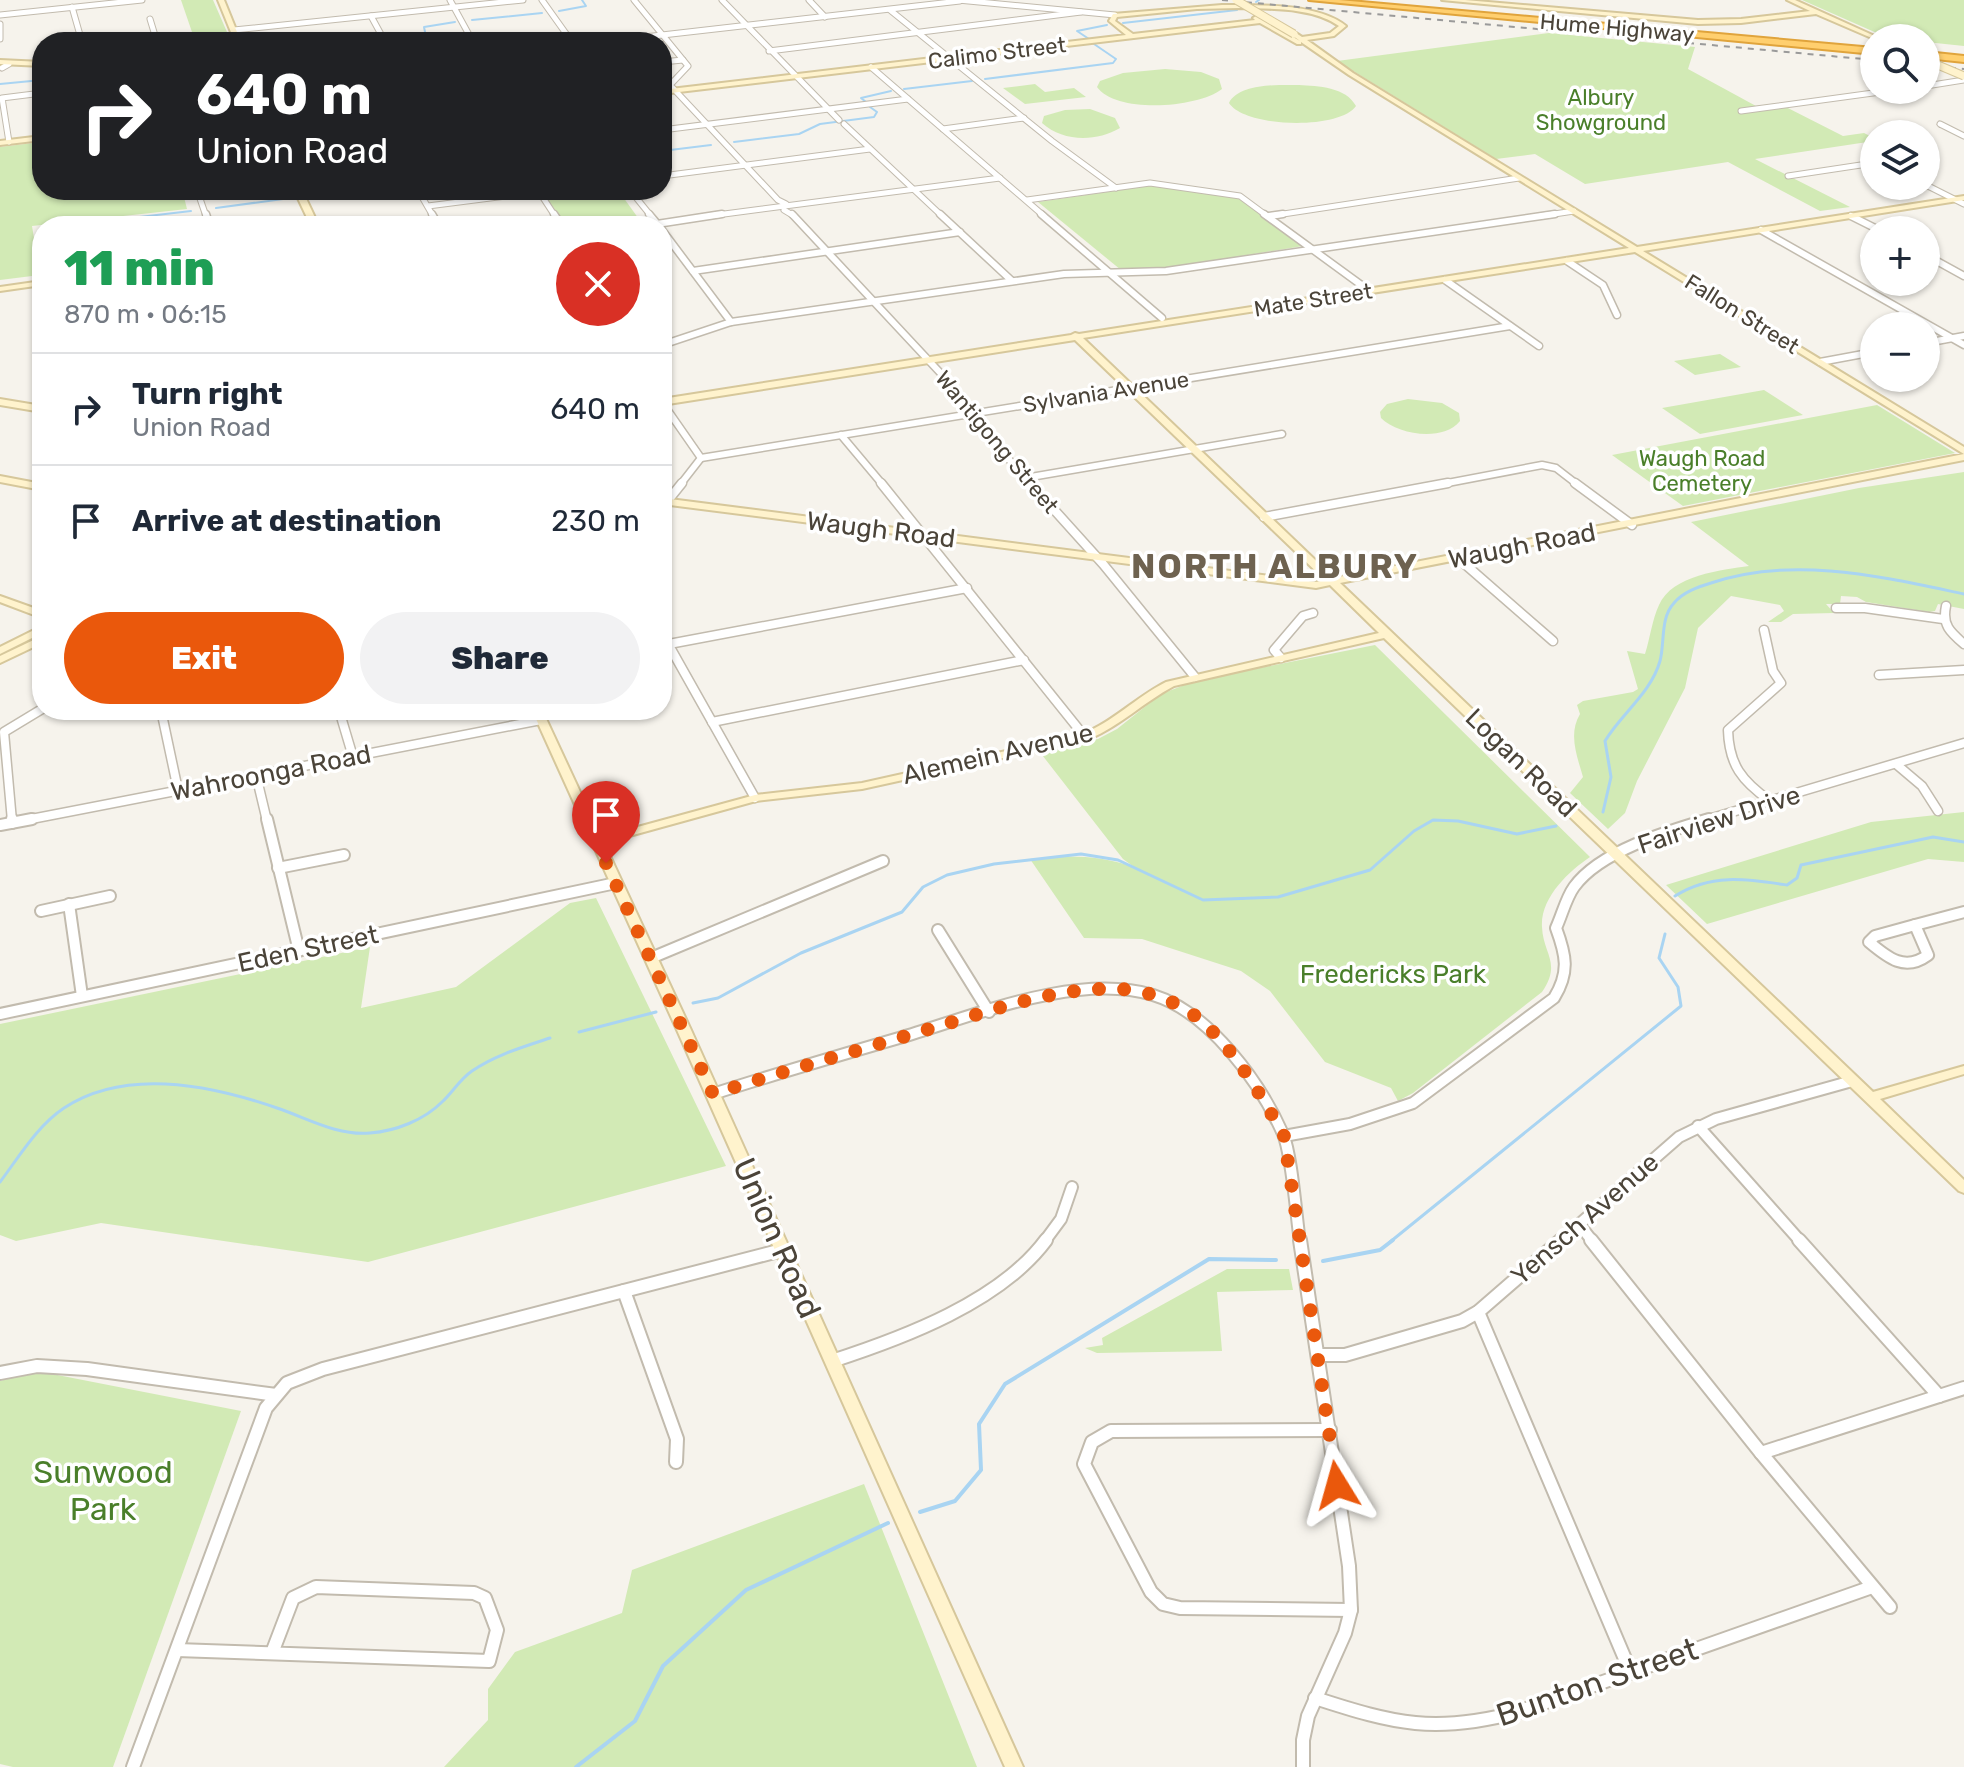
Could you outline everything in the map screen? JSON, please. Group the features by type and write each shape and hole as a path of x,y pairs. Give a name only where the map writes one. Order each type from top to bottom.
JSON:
{"highway":[{"name":"Hume Highway","path":"1313,0 1860,47"},
{"name":"Hume Highway","path":"1362,0 1682,31"},
{"path":"1940,55 1964,56"}],"main road":[{"path":"221,0 234,30"},
{"path":"1445,0 1698,22 1741,21 1817,12"},
{"path":"1790,0 1860,31"},
{"path":"1237,4 1323,55"},
{"path":"1132,37 1115,25 1112,21 1115,15 1237,4 1319,15 1339,21 1343,26 1335,33 1302,39"},
{"name":"Fallon Street","path":"1237,4 1294,34 1487,159 1964,451"},
{"name":"Calimo Street","path":"672,91 1261,21"},
{"path":"1940,63 1964,78"},
{"path":"4,65 32,64"},
{"path":"0,143 32,139"},
{"name":"Mate Street","path":"672,398 1567,261 1634,247 1851,216 1964,195"},
{"name":"Mate Street","path":"1075,335 1162,318 1951,198"},
{"path":"0,289 32,284"},
{"name":"Logan Road","path":"1075,335 1964,1188"},
{"path":"0,395 32,406"},
{"path":"10,401 32,402"},
{"name":"Waugh Road","path":"672,505 1301,584 1333,583 1964,460"},
{"path":"0,479 32,485"},
{"path":"0,599 32,611"},
{"path":"0,651 32,634"},
{"name":"Alemein Avenue","path":"596,842 755,798 862,786 1085,737 1111,726 1151,692 1195,677 1387,634"},
{"path":"0,660 32,644"},
{"name":"Union Road","path":"541,720 713,1094 1014,1767"},
{"path":"1869,1098 1964,1070"}],"street":[{"path":"0,15 142,0"},
{"path":"450,0 468,32"},
{"path":"234,30 523,0"},
{"path":"542,0 565,32"},
{"path":"634,0 659,32"},
{"path":"722,0 827,109 1012,281"},
{"path":"809,0 825,17"},
{"path":"672,34 958,0 1115,15"},
{"path":"72,7 79,32"},
{"path":"890,10 1116,188"},
{"path":"769,51 1081,12"},
{"path":"371,16 380,32"},
{"path":"150,19 154,32"},
{"path":"0,24 0,39"},
{"path":"672,48 688,66 672,81"},
{"path":"672,61 683,60"},
{"path":"871,67 1162,318"},
{"path":"1940,83 1964,78"},
{"path":"672,86 676,90"},
{"name":"Wantigong Street","path":"676,90 946,379 968,414 1095,557 1195,677"},
{"path":"9,142 2,98 32,94"},
{"path":"1741,111 1860,95"},
{"path":"672,129 908,99"},
{"path":"943,129 1024,118"},
{"path":"1940,124 1964,136"},
{"path":"672,175 870,149"},
{"path":"1788,176 1860,165"},
{"path":"672,225 1000,178"},
{"path":"1269,216 1519,178"},
{"path":"1027,200 1163,184 1244,197 1364,287"},
{"path":"1940,192 1964,204"},
{"path":"424,200 434,216"},
{"path":"428,206 472,200"},
{"path":"638,200 651,216"},
{"path":"672,342 731,322 1058,274 1166,271 1574,211"},
{"path":"1851,216 1860,220"},
{"path":"1761,230 1964,345"},
{"path":"693,271 960,232"},
{"path":"672,243 731,322"},
{"path":"1567,261 1603,285 1617,315"},
{"path":"1940,263 1964,276"},
{"path":"1445,280 1539,346"},
{"name":"Sylvania Avenue","path":"701,458 1510,326"},
{"path":"1940,340 1964,336"},
{"path":"1820,362 1860,355"},
{"path":"672,415 701,458 672,494"},
{"path":"1025,478 1282,434"},
{"path":"841,435 925,535 1085,737"},
{"path":"1264,517 1548,465 1632,525"},
{"path":"1459,559 1553,641"},
{"path":"672,643 967,588"},
{"path":"1836,608 1851,604 1943,619"},
{"path":"1946,606 1943,619 1948,630 1964,644"},
{"path":"1281,658 1274,650 1303,616 1313,613"},
{"path":"1764,630 1773,671 1781,683 1728,730 1728,752 1738,778 1770,801"},
{"path":"672,649 755,798"},
{"path":"712,722 1024,660"},
{"path":"1888,666 1894,675"},
{"path":"1879,675 1964,670"},
{"path":"12,823 4,732 32,714"},
{"path":"163,720 178,790"},
{"path":"342,720 353,757"},
{"name":"Wahroonga Road","path":"0,825 353,757 517,720"},
{"name":"Fairview Drive","path":"1284,1136 1350,1124 1413,1103 1554,998 1564,983 1569,963 1556,928 1565,903 1584,876 1617,855 1668,831 1964,743"},
{"path":"1896,764 1922,786 1938,811"},
{"path":"256,775 299,951"},
{"path":"278,868 344,855"},
{"path":"651,958 883,861"},
{"name":"Eden Street","path":"0,1014 616,883"},
{"path":"41,911 110,896"},
{"path":"69,904 82,996"},
{"path":"1915,925 1928,955 1925,959 1907,965 1896,963 1869,942 1870,938 1915,925 1964,912"},
{"path":"938,930 989,1012"},
{"path":"713,1094 1070,991 1104,988 1149,994 1183,1008 1212,1030 1267,1105 1284,1136 1349,1566 1351,1610 1340,1644 1315,1698 1303,1740 1303,1767"},
{"name":"Yensch Avenue","path":"1319,1355 1358,1351 1462,1321 1478,1312 1679,1137 1698,1126 1852,1081"},
{"path":"1698,1126 1939,1396"},
{"path":"832,1361 922,1329 963,1308 1033,1254 1052,1233 1069,1206 1072,1187"},
{"path":"1579,1224 1761,1453 1890,1607"},
{"path":"133,1767 266,1408 287,1383 323,1369 782,1250"},
{"path":"624,1291 677,1439 676,1462"},
{"path":"1478,1312 1631,1673"},
{"path":"0,1373 37,1366 87,1369 276,1395"},
{"path":"1761,1453 1964,1388"},
{"path":"1330,1430 1111,1431 1094,1437 1086,1449 1084,1464 1151,1592 1163,1604 1180,1608 1351,1610"},
{"path":"177,1650 489,1661 497,1630 485,1598 474,1593 316,1587 293,1598 272,1653"},
{"name":"Bunton Street","path":"1315,1698 1363,1713 1415,1724 1469,1724 1518,1712 1872,1587"}],"green space":[{"path":"181,0 213,0 227,32 192,32"},
{"path":"1802,0 1964,0 1964,46 1940,43 1940,24 1860,26"},
{"name":"Albury Showground","path":"1549,33 1695,47 1688,69 1756,106 1778,103 1843,136 1860,134 1860,143 1755,159 1850,207 1820,211 1728,162 1585,184 1535,154 1496,159 1337,61"},
{"path":"1165,69 1201,72 1219,79 1222,89 1177,104 1139,105 1107,96 1097,87 1100,81 1123,73"},
{"path":"1035,84 1045,92 1074,88 1086,97 1025,104 1003,88"},
{"path":"1299,85 1339,91 1356,106 1347,114 1332,119 1292,123 1253,117 1229,103 1234,96 1251,89"},
{"path":"1090,109 1115,118 1120,128 1101,136 1080,138 1060,134 1042,123 1044,116 1065,110"},
{"path":"32,143 32,200 185,200 187,209 123,216 32,216 32,276 0,280 0,147"},
{"path":"1154,185 1238,198 1303,246 1162,269 1121,270 1038,202"},
{"path":"548,200 625,200 637,216 559,216"},
{"path":"1720,354 1741,367 1695,375 1674,361"},
{"path":"1764,390 1803,415 1700,434 1662,408"},
{"path":"1408,399 1442,403 1459,413 1460,421 1443,432 1420,434 1398,429 1381,418 1380,412 1387,404"},
{"name":"Waugh Road Cemetery","path":"1877,405 1955,453 1683,506 1612,455"},
{"path":"1964,472 1964,609 1938,604 1935,611 1929,612 1841,596 1840,604 1826,604 1834,613 1793,614 1781,622 1768,622 1784,611 1780,605 1731,596 1698,628 1685,688 1637,781 1625,813 1608,829 1570,793 1583,777 1575,745 1576,722 1580,714 1577,705 1638,689 1627,651 1645,654 1659,605 1665,595 1699,576 1749,566 1691,522 1859,488"},
{"name":"Fredericks Park","path":"1375,645 1590,857 1557,886 1546,906 1542,927 1551,973 1542,992 1413,1093 1398,1101 1391,1088 1325,1062 1270,991 1241,971 1142,939 1084,938 1030,859 1083,857 1134,867 1123,859 1039,751 1098,739 1117,729 1161,694 1195,681"},
{"path":"1964,812 1964,862 1928,859 1707,924 1666,885 1871,822"},
{"path":"596,898 726,1166 368,1262 101,1223 16,1241 0,1235 0,1024 370,947 361,1008 456,987 570,903"},
{"path":"1227,1269 1289,1269 1293,1290 1217,1292 1222,1351 1097,1353 1085,1348 1103,1345 1102,1338"},
{"name":"Sunwood Park","path":"37,1371 241,1411 113,1767 13,1767 0,1764 0,1381"},
{"path":"864,1484 977,1767 444,1767 488,1720 488,1689 515,1652 622,1613 632,1570"}],"waterway":[{"path":"559,11 586,6 582,0"},
{"path":"1123,23 1237,10"},
{"path":"472,20 542,13"},
{"path":"425,32 424,27 455,22"},
{"path":"1089,39 1077,31 1107,25"},
{"path":"985,79 1113,63 1116,59 1094,44"},
{"path":"0,84 32,81"},
{"path":"904,89 972,81"},
{"path":"866,102 861,98 891,91"},
{"path":"734,142 799,134 820,124 874,117 877,112 870,107"},
{"path":"672,150 711,145"},
{"path":"216,208 276,200"},
{"path":"148,216 191,211"},
{"path":"1603,812 1611,777 1605,741 1656,673 1667,616 1674,603 1686,593 1742,575 1806,570 1870,576 1964,594"},
{"path":"693,1003 718,998 801,953 902,912 923,887 947,875 994,864 1081,854 1118,860 1203,900 1278,897 1370,870 1414,831 1433,820 1458,821 1517,834 1556,826"},
{"path":"1675,896 1716,881 1743,880 1787,885 1797,878 1801,865 1933,837 1964,842"},
{"path":"1390,1242 1681,1006 1678,987 1659,958 1665,934"},
{"path":"579,1032 656,1012"},
{"path":"0,1182 29,1142 54,1115 88,1095 114,1087 141,1084 197,1087 251,1100 334,1129 370,1133 390,1130 418,1119 435,1108 463,1078 481,1065 550,1038"},
{"path":"1323,1261 1380,1250 1393,1240"},
{"path":"920,1512 955,1501 981,1470 979,1424 1005,1384 1209,1259 1276,1260"},
{"path":"576,1767 635,1721 663,1666 746,1590 888,1523"}],"railway":[{"path":"1222,0 1860,59"},
{"path":"1940,66 1964,69"}],"district":[{"name":"NORTH ALBURY","path":"1275,566"}],"route":[{"path":"606,863 713,1094 1070,991 1104,988 1149,994 1183,1008 1212,1030 1267,1105 1284,1136 1337,1485"}]}
